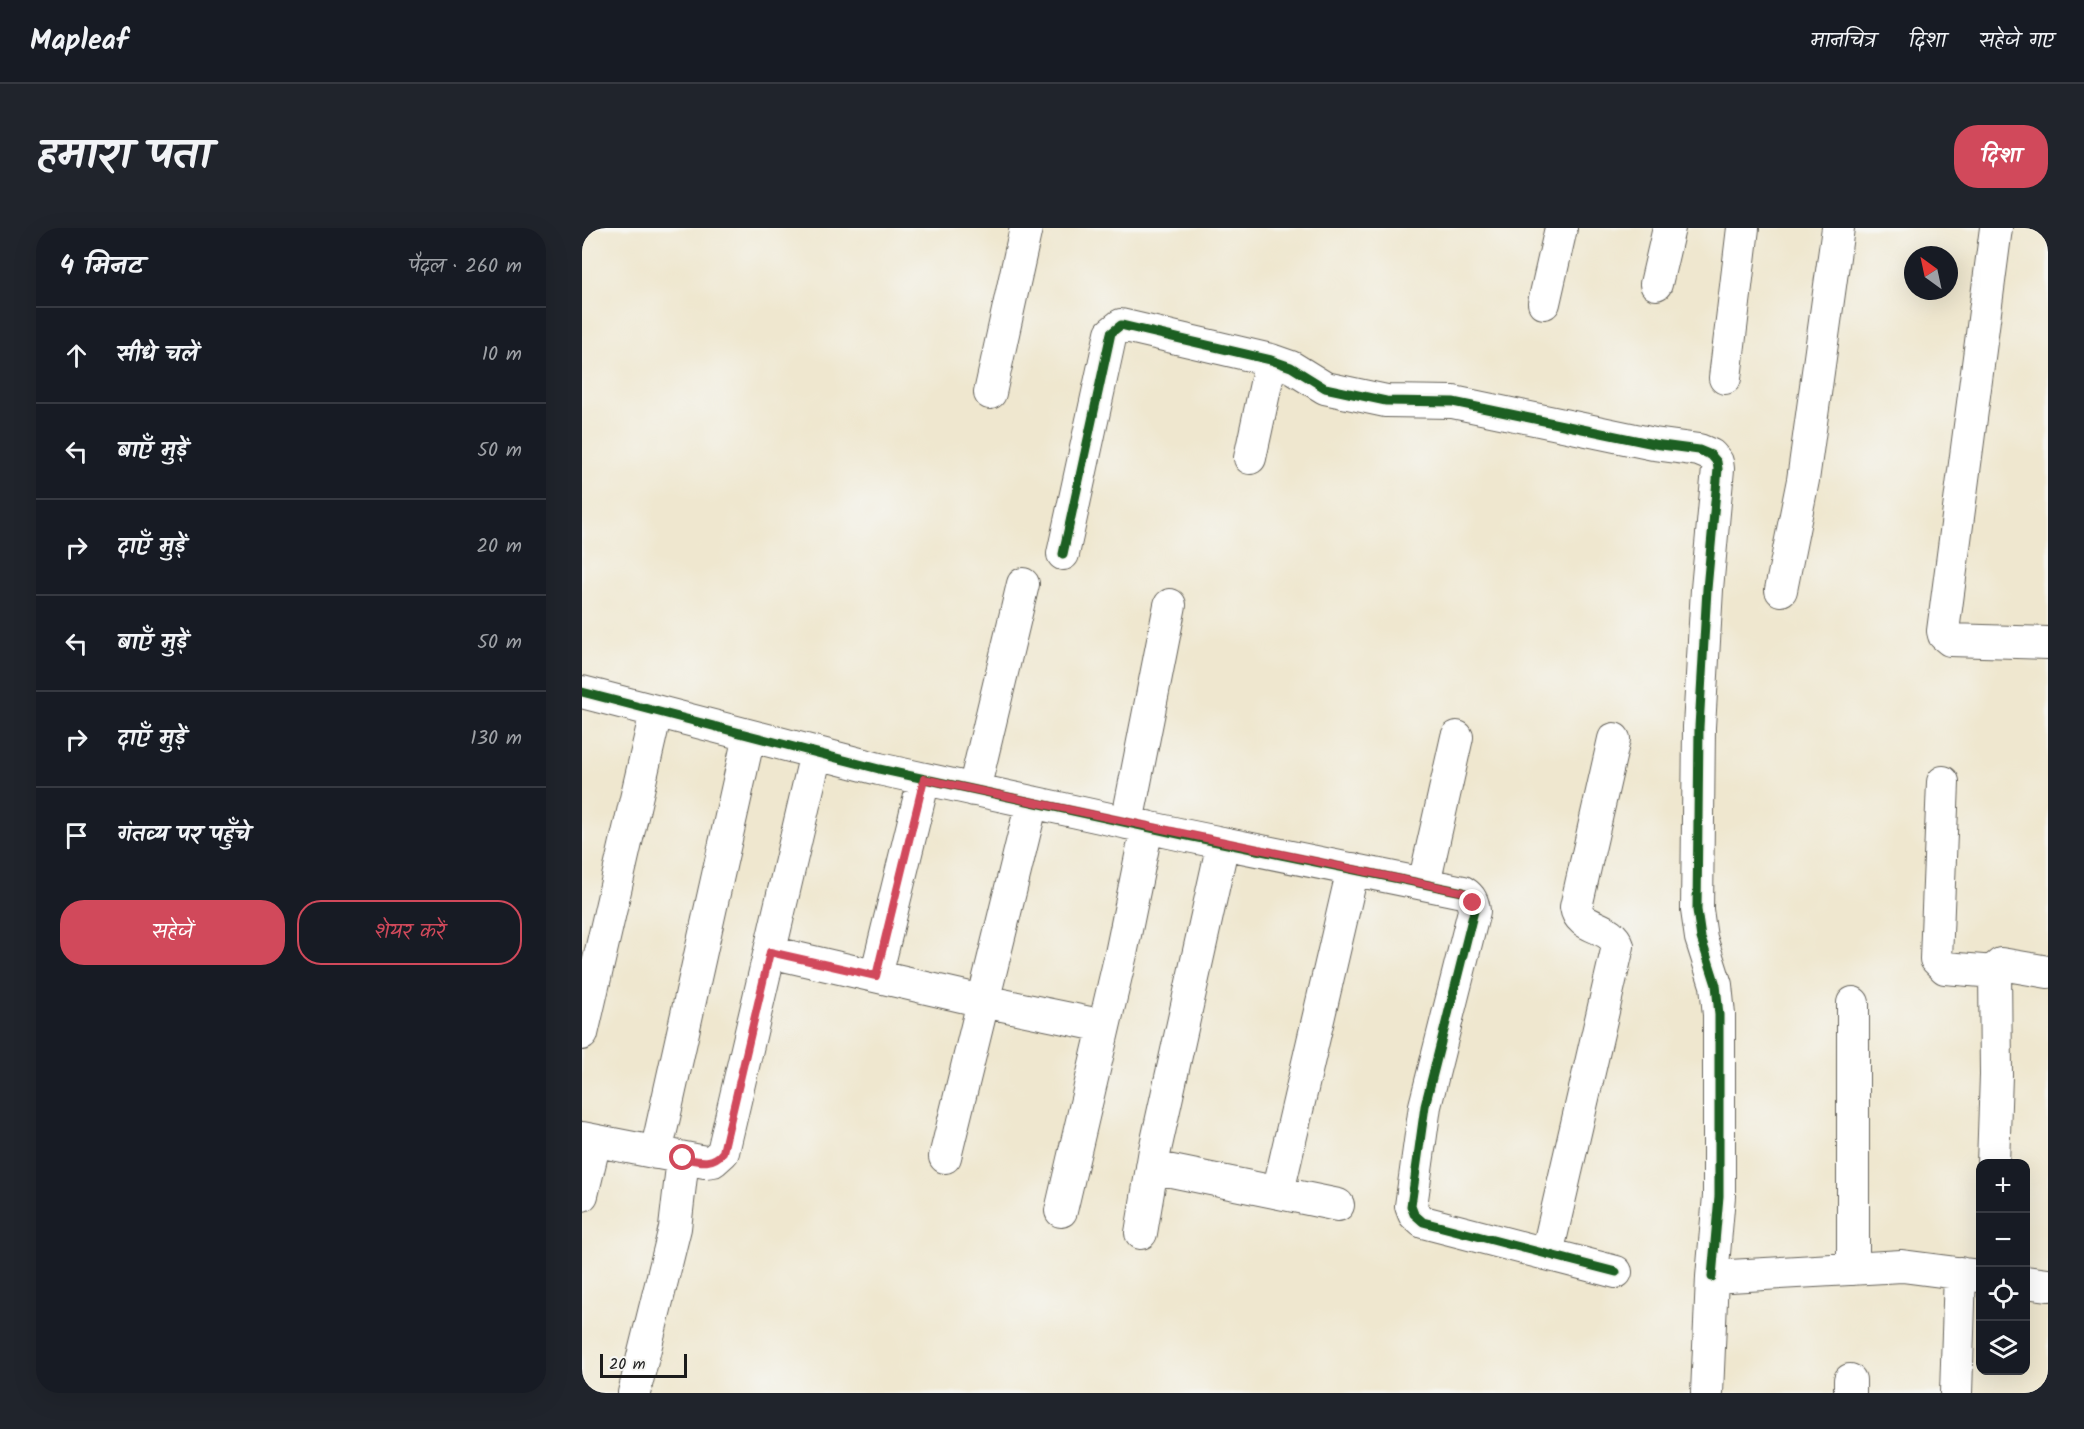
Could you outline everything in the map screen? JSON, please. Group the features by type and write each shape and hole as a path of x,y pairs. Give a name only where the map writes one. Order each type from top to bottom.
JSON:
{"street":[{"path":"990,393 1026,228"},
{"path":"1544,303 1561,228"},
{"path":"1656,284 1669,228"},
{"path":"1725,378 1743,228"},
{"path":"1781,590 1803,480 1838,228"},
{"path":"1995,228 1943,631 1950,640 2048,643"},
{"path":"1063,554 1111,333 1116,328 1128,326 1271,360 1291,367 1325,388 1386,401 1453,402 1654,444 1699,450 1711,455 1717,462 1700,716 1696,910 1701,938 1716,985 1719,1015 1719,1196 1712,1276 1707,1393"},
{"path":"1250,458 1271,360"},
{"path":"974,790 1023,584"},
{"path":"1061,1211 1104,1026 1170,605"},
{"path":"582,692 924,779 1463,892 1470,896 1474,911 1425,1106 1411,1206 1414,1214 1423,1222 1616,1272"},
{"path":"582,1034 656,712"},
{"path":"634,1393 675,1228 670,1155 749,736"},
{"path":"1424,884 1457,737"},
{"path":"1547,1254 1618,946 1616,938 1609,932 1582,920 1577,914 1576,907 1614,739"},
{"path":"582,1195 589,1140 705,1162 713,1161 723,1152 816,753"},
{"path":"876,976 924,779"},
{"path":"1943,782 1936,959 1945,968 1995,972"},
{"path":"945,1157 1032,802"},
{"path":"1141,1233 1152,1167 1223,843"},
{"path":"1278,1192 1353,869"},
{"path":"770,952 1104,1026"},
{"path":"1993,1159 1996,1075 1995,969 2001,964 2048,972"},
{"path":"1853,1003 1853,1269"},
{"path":"1152,1167 1338,1205"},
{"path":"1712,1276 1902,1266 1970,1275 1956,1393"},
{"path":"2030,1283 2048,1285"}],"cycle path":[{"path":"1063,554 1111,333 1121,325 1271,360 1291,367 1325,388 1386,401 1453,402 1654,444 1699,450 1711,455 1717,462 1718,469 1707,589 1699,727 1697,910 1701,938 1716,985 1719,1015 1719,1196 1712,1277"},
{"path":"582,692 879,769 1183,835 1463,892 1471,900 1474,911 1425,1106 1411,1206 1414,1214 1423,1222 1616,1272"}],"route":[{"path":"683,1158 713,1161 723,1152 770,952 876,976 924,779 1463,892 1470,896 1473,903"}]}
